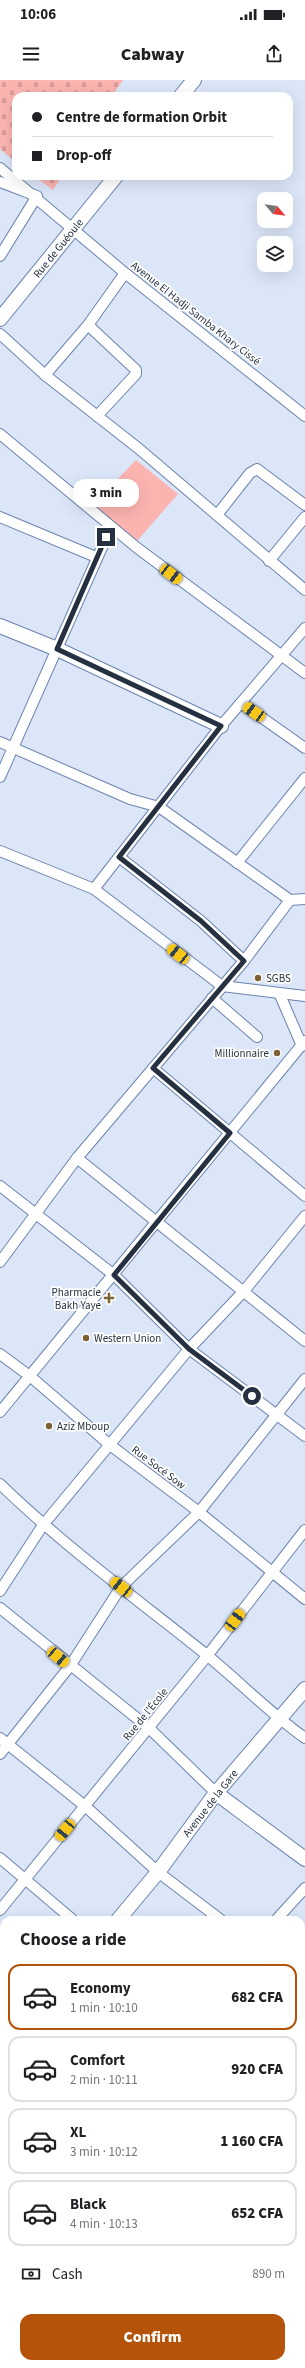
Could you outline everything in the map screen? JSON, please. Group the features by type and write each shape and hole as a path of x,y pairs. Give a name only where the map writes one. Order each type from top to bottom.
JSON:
{"street":[{"path":"184,92 194,80"},
{"name":"Avenue El Hadji Samba Khary Cissé","path":"0,168 12,177"},
{"name":"Avenue El Hadji Samba Khary Cissé","path":"15,180 126,273 305,416"},
{"name":"Rue de Guéoule","path":"0,319 113,180"},
{"path":"0,182 36,196 0,256"},
{"path":"45,375 88,325 126,273"},
{"path":"88,325 136,370 136,374 96,416"},
{"path":"0,334 45,375 138,448 269,561 305,590"},
{"path":"0,434 111,527 282,654 305,673"},
{"path":"217,515 250,473 257,469 305,505"},
{"path":"0,517 96,557"},
{"path":"269,561 305,517"},
{"path":"0,777 96,557 111,527"},
{"path":"0,626 57,649 221,726"},
{"path":"94,889 221,726 305,628"},
{"path":"241,703 305,748"},
{"path":"0,742 130,800 159,807 290,900 305,899"},
{"path":"237,863 305,778"},
{"path":"0,851 94,889 222,986 280,995 305,996"},
{"path":"119,857 201,921 244,961"},
{"path":"0,1262 34,1214 77,1158 244,961 290,900"},
{"path":"0,1412 31,1377 304,1043 280,995"},
{"path":"212,998 257,1037"},
{"path":"153,1068 305,1196"},
{"path":"77,1158 305,1341"},
{"path":"0,1186 114,1275 189,1349 278,1414 305,1436"},
{"path":"0,1591 43,1525 189,1349 244,1291 305,1216"},
{"name":"Rue Socé Sow","path":"0,1354 31,1377 110,1445 199,1512 305,1599"},
{"path":"0,1754 4,1741 70,1666 121,1587 199,1512 305,1379"},
{"path":"0,1484 43,1525 207,1656 278,1719 305,1738"},
{"name":"Rue de l'École","path":"0,1910 207,1656 305,1530"},
{"path":"0,1608 148,1728 216,1793 305,1859"},
{"name":"Avenue de la Gare","path":"121,1916 158,1872 216,1793 305,1689"},
{"path":"4,1741 85,1806 158,1872 216,1916"},
{"path":"0,1858 68,1916"},
{"path":"280,1916 305,1888"}],"green space":[{"path":"0,80 123,80 115,92 12,92 12,159 0,149"},
{"path":"39,180 59,180 53,190"},
{"path":"136,460 178,494 137,541 92,506"}],"place":[{"name":"SGBS","path":"258,978"},
{"name":"Millionnaire","path":"277,1053"},
{"name":"Pharmacie Bakh Yaye","path":"109,1298"},
{"name":"Western Union","path":"86,1338"},
{"name":"Aziz Mboup","path":"49,1426"}],"route":[{"path":"106,537 57,649 221,726 119,857 201,921 244,961 153,1068 230,1133 114,1275 189,1349 252,1396"}]}
